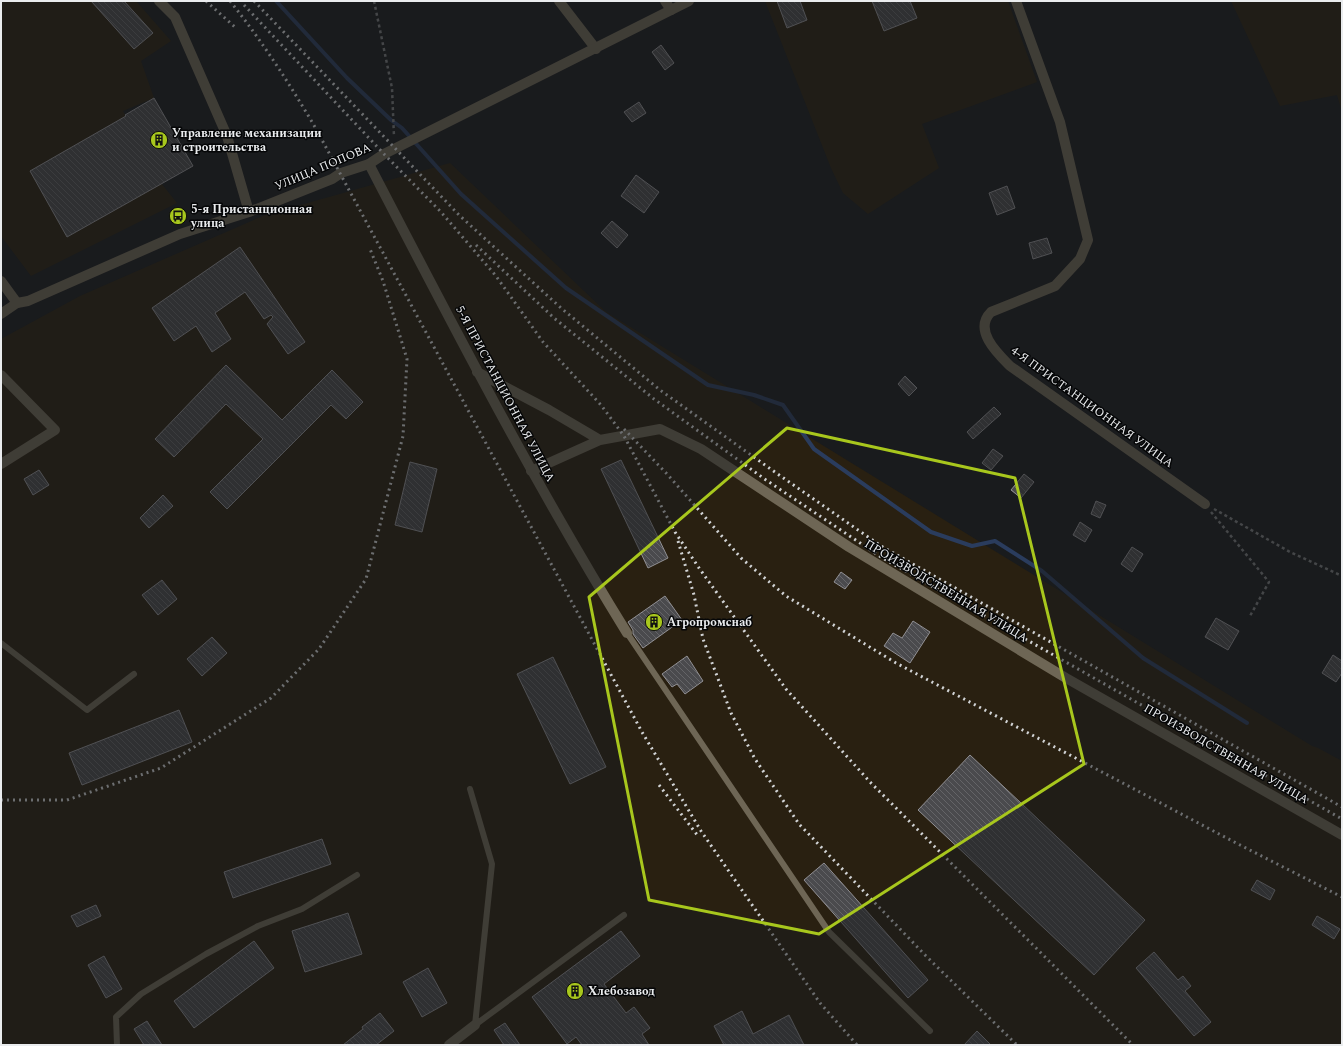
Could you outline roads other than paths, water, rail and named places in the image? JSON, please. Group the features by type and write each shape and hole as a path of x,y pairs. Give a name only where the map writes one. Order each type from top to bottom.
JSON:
{"street":[{"path":"159,1 175,17 227,136 249,212"},
{"path":"559,1 596,49"},
{"name":"УЛИЦА ПОПОВА","path":"1,314 17,302 28,301 180,234 249,212 368,164 395,149 596,49 668,5 690,1"},
{"name":"4-Я ПРИСТАНЦИОННАЯ УЛИЦА","path":"1016,1 1060,122 1088,240 1080,259 1055,286 991,312 986,317 984,324 988,340 999,356 1010,366 1205,504"},
{"name":"5-Я ПРИСТАНЦИОННАЯ УЛИЦА","path":"368,164 477,372 531,471 627,633"},
{"path":"1,282 17,302"},
{"path":"477,372 549,410 600,440"},
{"path":"1,375 55,430 1,464"},
{"name":"ПРОИЗВОДСТВЕННАЯ УЛИЦА","path":"531,471 600,440 660,429 701,449 849,547 1073,682 1342,835"},
{"path":"449,1045 476,1025"}],"lane":[{"path":"627,633 829,932 930,1031"},
{"path":"1,643 87,710 134,674"},
{"path":"470,789 492,864 476,1025"},
{"path":"117,1045 116,1017 141,994 206,954 258,926 302,909 357,875"},
{"path":"476,1025 624,915"}],"waterway":[{"path":"276,1 347,78 391,120 402,128 461,194 566,288 708,385 754,395 783,405 814,449 931,532 972,546 995,541 1042,571 1143,658 1247,723"}],"railway":[{"path":"206,1 236,28"},
{"path":"230,1 275,62 315,127 642,732 701,831 820,1003 857,1045"},
{"path":"254,1 459,215 561,308 660,390 881,546 1342,807"},
{"path":"244,5 384,154 441,212 496,276 543,342 601,405 624,436 675,532 786,689 870,782 1133,1045"},
{"path":"476,245 554,318 654,399 766,480 881,557 1342,819"},
{"path":"1,800 67,800 161,768 271,698 319,649 366,579 403,436 407,359 383,281 370,249"},
{"path":"624,429 667,474 741,558 786,596 896,663 1238,844 1342,897"},
{"path":"678,541 694,595 703,639 731,713 755,759 799,824 926,956 1017,1045"},
{"path":"659,785 698,836"}],"place":[{"name":"Управление механизации и строительства","path":"159,140"},
{"name":"5-я Пристанционная улица","path":"178,216"},
{"name":"Агропромснаб","path":"654,622"},
{"name":"Хлебозавод","path":"575,991"}]}
